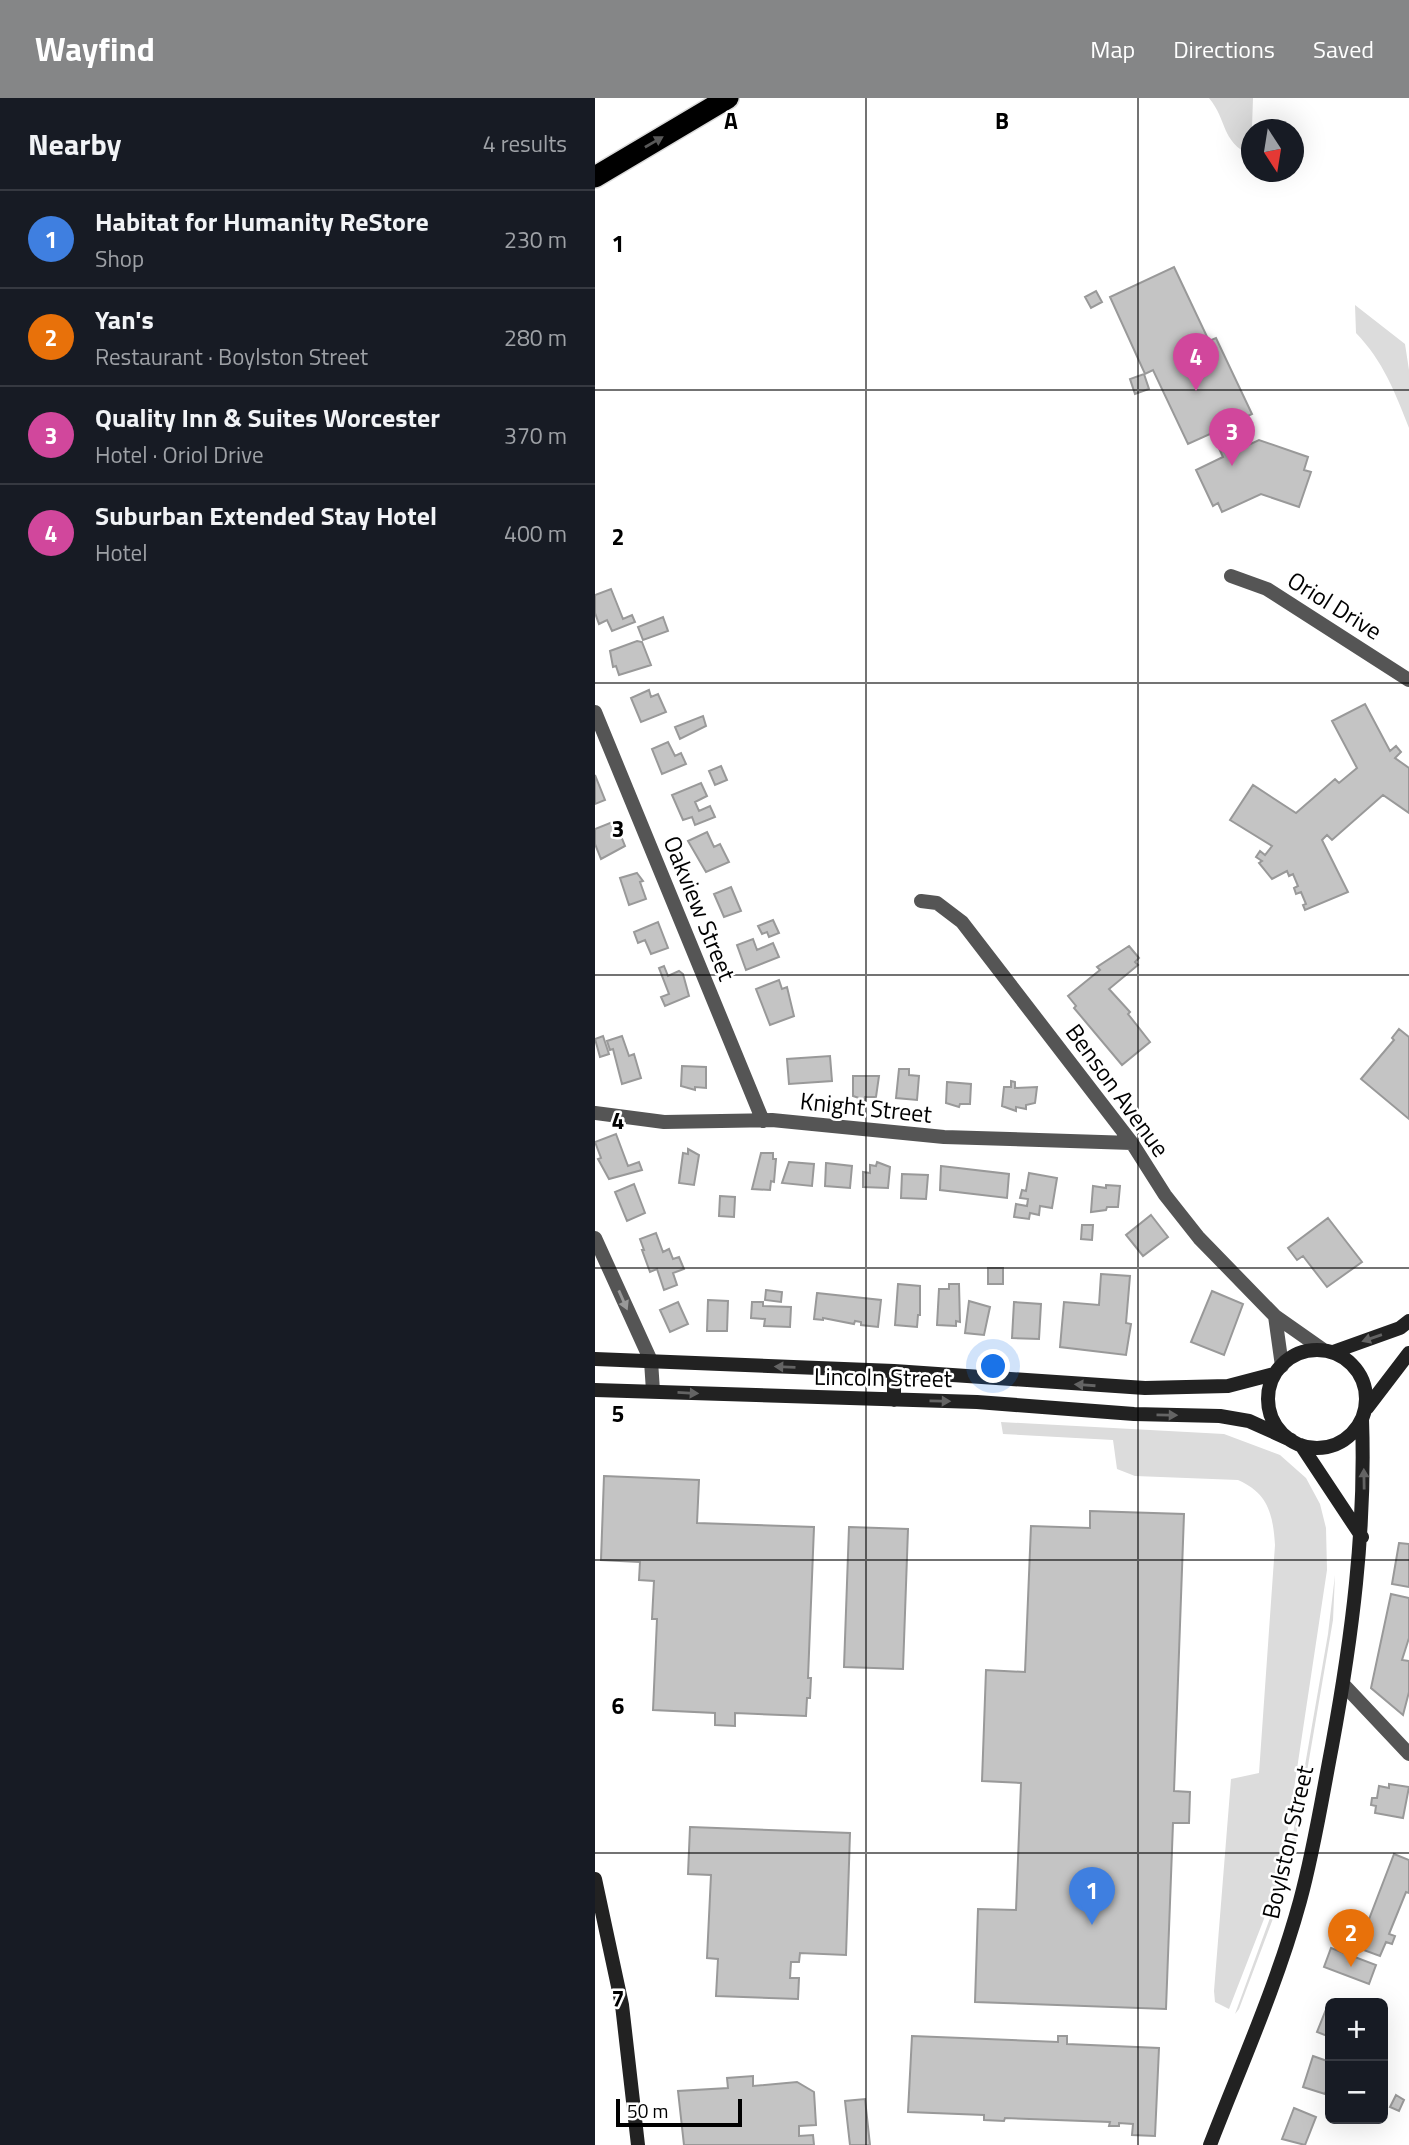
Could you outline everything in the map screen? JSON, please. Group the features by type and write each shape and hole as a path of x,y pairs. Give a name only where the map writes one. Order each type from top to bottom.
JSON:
{"highway":[{"path":"595,177 728,98"}],"main road":[{"path":"1362,1538 1296,1442 1280,1432 1270,1413 1269,1391 1278,1370 1306,1352 1328,1351 1400,1328 1409,1321"},
{"path":"1328,1351 1357,1371 1363,1383 1364,1414"},
{"path":"1296,1442 1330,1447 1349,1437 1409,1353"},
{"name":"Lincoln Street","path":"595,1359 894,1371 1118,1387 1194,1389 1228,1386 1278,1370"},
{"path":"894,1371 894,1400"},
{"path":"977,1402 979,1376"},
{"name":"Lincoln Street","path":"595,1390 977,1402 1134,1414 1220,1416 1249,1421 1296,1442"},
{"name":"Boylston Street","path":"1210,2145 1280,1964 1300,1903 1315,1838 1343,1684 1362,1538 1365,1483 1364,1414"},
{"path":"595,1879 622,2005 638,2145"}],"street":[{"name":"Oriol Drive","path":"1231,576 1267,589 1409,680"},
{"name":"Oakview Street","path":"595,712 763,1121"},
{"name":"Benson Avenue","path":"921,901 937,903 963,922 1132,1143 1165,1195 1199,1238 1275,1316 1328,1351"},
{"name":"Knight Street","path":"595,1113 664,1122 763,1121 944,1137 1132,1143"},
{"path":"595,1238 651,1361 653,1391"},
{"path":"1275,1316 1278,1370"},
{"path":"1343,1684 1409,1754"}],"shaded area":[{"path":"1209,98 1253,98 1252,119 1241,119 1241,150 1229,137"},
{"path":"1355,305 1405,344 1409,370 1409,428 1381,366 1356,333"},
{"path":"1001,1422 1224,1434 1280,1455 1306,1478 1320,1504 1326,1528 1327,1570 1281,1875 1229,2009 1215,2002 1214,1991 1231,1779 1259,1773 1275,1545 1273,1524 1267,1506 1256,1491 1238,1480 1135,1476 1117,1469 1113,1440 1003,1434"},
{"path":"1335,1575 1333,1620 1289,1876 1235,2014 1286,1874 1328,1634"}],"building":[{"path":"1174,267 1209,341 1216,338 1252,414 1220,429 1223,436 1226,434 1231,453 1259,440 1308,457 1304,470 1311,472 1299,507 1261,494 1222,512 1218,503 1213,506 1196,470 1223,457 1212,433 1188,444 1153,370 1145,374 1110,297"},
{"path":"1096,291 1102,302 1091,308 1085,297"},
{"path":"1144,374 1149,389 1135,394 1130,379"},
{"path":"611,589 623,619 632,615 635,622 612,631 607,620 599,624 595,613 595,595"},
{"path":"663,617 668,631 643,640 638,627"},
{"path":"637,641 642,642 651,665 619,675 616,666 613,667 610,651"},
{"path":"649,690 651,697 658,694 666,712 641,722 631,698"},
{"path":"1365,704 1390,751 1396,746 1401,752 1395,758 1409,768 1409,813 1383,795 1332,840 1327,835 1322,840 1348,892 1305,910 1303,905 1306,904 1301,892 1296,894 1294,888 1298,886 1293,874 1289,876 1287,871 1272,879 1259,863 1262,861 1256,857 1260,851 1265,855 1272,846 1230,820 1253,785 1296,813 1335,779 1339,783 1357,768 1332,721"},
{"path":"703,716 706,726 680,739 675,727"},
{"path":"668,742 675,756 681,753 686,764 662,774 652,749"},
{"path":"721,766 727,780 715,785 709,771"},
{"path":"595,775 605,800 595,804"},
{"path":"701,783 707,796 695,802 699,811 710,806 715,817 695,825 692,817 683,820 672,795"},
{"path":"615,821 625,846 601,859 595,844 595,829"},
{"path":"707,832 714,847 720,844 729,862 706,872 688,841"},
{"path":"637,873 643,881 640,882 646,899 629,905 620,878"},
{"path":"731,887 741,911 724,917 714,894"},
{"path":"773,920 779,933 769,937 767,932 762,934 758,926"},
{"path":"658,922 668,948 651,954 645,940 638,943 634,932"},
{"path":"753,939 757,950 773,943 779,957 746,970 737,945"},
{"path":"1129,946 1139,958 1135,962 1138,965 1109,989 1130,1012 1128,1014 1150,1042 1122,1065 1074,1008 1076,1006 1068,996 1100,970 1097,967"},
{"path":"664,966 668,976 679,971 683,974 689,996 665,1006 661,997 669,994 659,968"},
{"path":"779,980 782,989 787,987 794,1016 770,1025 756,989"},
{"path":"1399,1029 1409,1037 1409,1119 1361,1079 1394,1040 1392,1038"},
{"path":"603,1036 609,1054 600,1057 595,1039"},
{"path":"622,1036 629,1056 634,1054 641,1078 622,1084 613,1049 610,1050 607,1041"},
{"path":"830,1056 832,1081 789,1084 787,1059"},
{"path":"682,1066 706,1067 706,1088 695,1087 695,1090 681,1086"},
{"path":"899,1069 909,1069 909,1075 919,1076 917,1100 896,1098"},
{"path":"853,1076 879,1076 876,1097 865,1097 865,1100 853,1096"},
{"path":"1011,1081 1015,1082 1015,1088 1037,1087 1035,1103 1026,1105 1026,1109 1016,1107 1016,1111 1002,1106 1004,1087 1011,1087"},
{"path":"947,1082 971,1084 970,1104 960,1104 959,1107 946,1103"},
{"path":"616,1134 628,1166 639,1162 642,1170 609,1179 598,1159 601,1158 595,1142"},
{"path":"688,1149 699,1155 694,1185 679,1183 683,1153 688,1154"},
{"path":"761,1153 773,1153 773,1159 776,1159 774,1182 771,1181 770,1190 752,1189"},
{"path":"789,1162 814,1164 812,1186 782,1183"},
{"path":"877,1162 890,1167 888,1188 863,1187 863,1172 870,1173 870,1165 876,1166"},
{"path":"826,1163 852,1166 850,1188 825,1186"},
{"path":"941,1166 1009,1174 1007,1198 940,1190"},
{"path":"1029,1173 1057,1178 1052,1208 1040,1206 1039,1215 1030,1213 1029,1219 1014,1217 1016,1204 1027,1206 1028,1199 1020,1198 1022,1190 1026,1191"},
{"path":"902,1174 928,1175 926,1199 901,1198"},
{"path":"634,1184 645,1213 627,1221 615,1192"},
{"path":"1106,1185 1120,1186 1118,1207 1091,1212 1093,1186 1106,1188"},
{"path":"720,1196 735,1197 734,1217 719,1216"},
{"path":"1151,1215 1168,1237 1143,1256 1126,1235"},
{"path":"1328,1218 1362,1262 1327,1287 1303,1256 1297,1260 1288,1248"},
{"path":"1082,1225 1093,1225 1092,1240 1081,1239"},
{"path":"656,1233 663,1252 669,1249 673,1259 679,1257 684,1269 673,1273 677,1285 664,1290 657,1269 650,1272 640,1239"},
{"path":"988,1268 1003,1268 1003,1284 988,1284"},
{"path":"1101,1274 1130,1276 1126,1323 1131,1324 1126,1355 1060,1347 1064,1302 1099,1305"},
{"path":"898,1284 920,1286 920,1315 917,1327 895,1325"},
{"path":"949,1284 959,1284 960,1322 956,1321 956,1326 937,1325 939,1289 949,1289"},
{"path":"766,1290 782,1292 781,1302 765,1300"},
{"path":"1212,1291 1243,1304 1224,1355 1191,1342"},
{"path":"817,1293 881,1300 878,1327 861,1325 861,1322 855,1321 854,1324 823,1318 814,1319"},
{"path":"708,1300 728,1301 727,1331 707,1331"},
{"path":"969,1301 990,1307 984,1335 965,1333"},
{"path":"678,1302 688,1324 670,1332 660,1310"},
{"path":"752,1302 763,1302 763,1306 791,1307 790,1327 764,1326 765,1319 751,1318"},
{"path":"1014,1302 1041,1304 1039,1339 1012,1338"},
{"path":"604,1476 699,1480 697,1523 814,1527 808,1678 811,1678 806,1716 735,1713 735,1726 715,1725 715,1713 653,1710 657,1619 652,1619 654,1581 639,1580 640,1562 601,1560"},
{"path":"1090,1511 1184,1514 1174,1791 1190,1792 1189,1823 1173,1823 1166,2009 975,2002 978,1909 1016,1910 1021,1783 982,1781 986,1670 1025,1672 1031,1526 1090,1528"},
{"path":"849,1527 908,1529 903,1669 844,1667"},
{"path":"1399,1543 1409,1544 1409,1587 1392,1584"},
{"path":"1391,1594 1409,1598 1409,1638 1402,1660 1409,1661 1409,1692 1403,1715 1371,1688"},
{"path":"1389,1784 1409,1787 1403,1818 1375,1813 1376,1806 1371,1805 1372,1798 1377,1798 1379,1786 1389,1788"},
{"path":"690,1827 850,1833 846,1955 800,1953 799,1962 791,1962 790,1978 799,1978 798,1999 716,1996 718,1959 707,1958 711,1875 688,1874"},
{"path":"1394,1854 1409,1860 1409,1893 1406,1892 1389,1934 1395,1936 1392,1944 1386,1942 1380,1956 1358,1948"},
{"path":"1331,1948 1376,1965 1369,1984 1324,1967"},
{"path":"1325,2012 1325,2035 1317,2032"},
{"path":"912,2036 1058,2042 1058,2036 1067,2036 1067,2044 1159,2048 1155,2136 1132,2135 1133,2124 1119,2123 1119,2126 1109,2126 1110,2122 1005,2118 1004,2121 984,2120 984,2115 908,2112"},
{"path":"1313,2056 1325,2060 1325,2094 1303,2087"},
{"path":"753,2076 753,2086 797,2082 814,2092 816,2125 799,2126 799,2136 813,2135 814,2145 684,2145 678,2091 728,2088 727,2078"},
{"path":"1396,2095 1404,2100 1399,2111 1390,2107"},
{"path":"865,2099 870,2145 850,2145 845,2101"},
{"path":"1294,2108 1316,2117 1305,2145 1282,2139"}],"place":[{"name":"Suburban Extended Stay Hotel","path":"1196,391"},
{"name":"Quality Inn & Suites Worcester","path":"1232,466"},
{"name":"Habitat for Humanity ReStore","path":"1092,1925"},
{"name":"Yan's","path":"1351,1967"}]}
